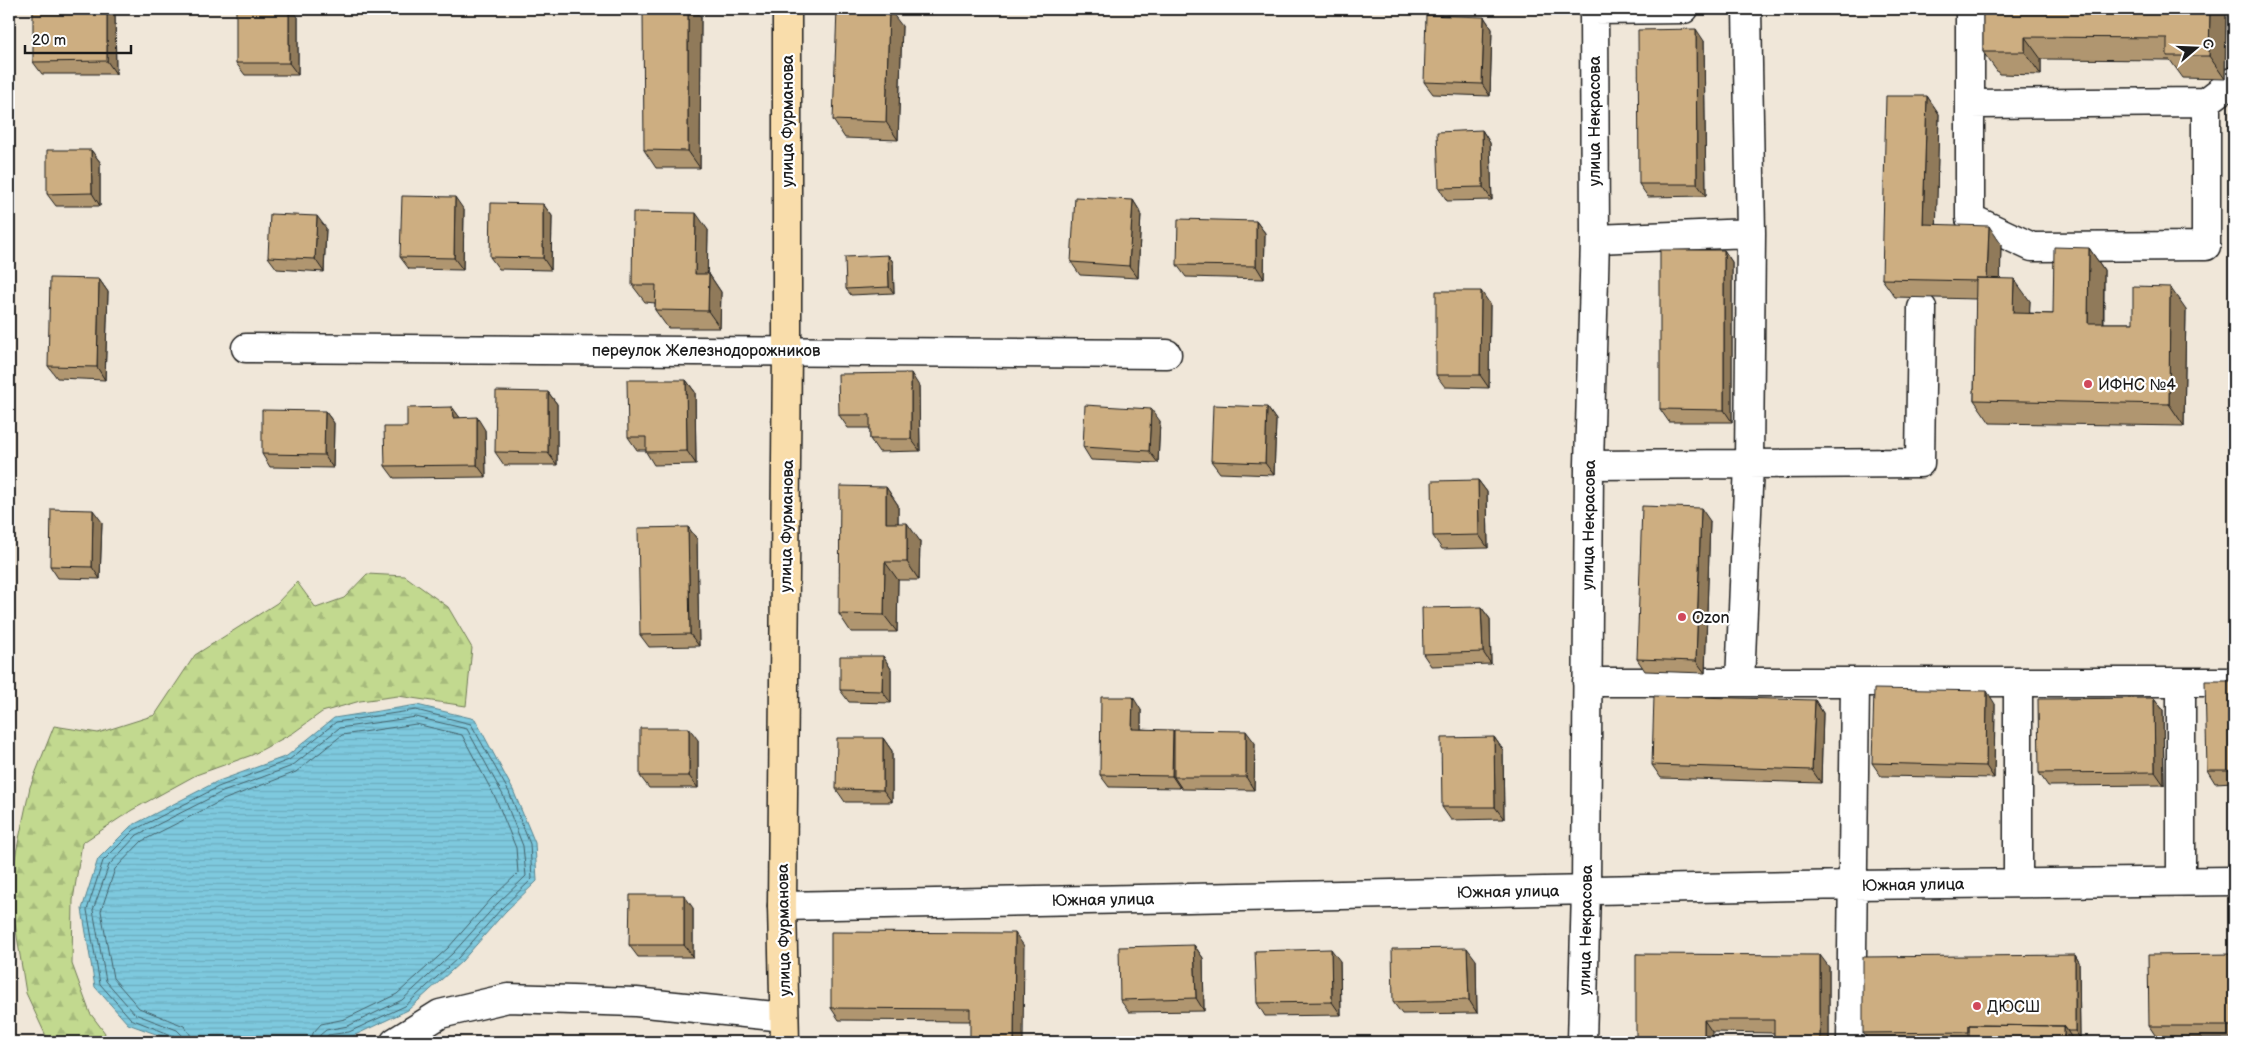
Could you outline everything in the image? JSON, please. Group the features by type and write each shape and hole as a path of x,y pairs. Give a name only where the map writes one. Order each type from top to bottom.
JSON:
{"main road":[{"name":"улица Фурманова","path":"784,1030 782,906 787,350 787,9"}],"street":[{"path":"1594,10 1684,9"},
{"path":"1740,682 1749,464 1751,233 1747,9"},
{"path":"1970,9 1970,218 2032,247 2206,246 2206,102"},
{"name":"улица Некрасова","path":"1582,1042 1586,890 1589,465 1595,239 1594,10"},
{"path":"1970,104 2206,102 2234,81"},
{"path":"1595,239 1751,233"},
{"path":"1589,465 1920,463 1922,308"},
{"name":"переулок Железнодорожников","path":"246,348 787,350 1167,354"},
{"path":"1587,682 2234,682"},
{"path":"1851,1042 1855,682"},
{"path":"2018,682 2018,883"},
{"path":"2181,682 2181,881"},
{"name":"Южная улица","path":"782,906 1852,885 2234,880"},
{"path":"395,1042 440,1014 508,998 636,1002 784,1030"}],"green space":[{"path":"367,574 405,576 448,607 472,648 466,706 398,696 360,701 322,712 293,733 252,755 196,775 132,810 82,843 73,900 72,964 90,1013 105,1033 101,1042 55,1042 46,1036 26,993 9,886 30,787 54,726 98,733 155,715 195,655 277,603 297,582 316,608 344,598"}],"water":[{"path":"417,705 475,719 513,790 535,843 537,881 505,912 462,961 408,1010 351,1037 310,1042 178,1042 128,1024 95,987 82,909 98,859 131,826 216,782 287,756 334,718"}],"building":[{"path":"33,9 107,9 107,61 33,62"},
{"path":"236,9 289,9 289,63 236,63"},
{"path":"643,9 688,9 688,151 644,150"},
{"path":"837,9 889,9 886,122 833,120"},
{"path":"1983,9 2210,9 2209,56 2167,56 2167,38 2025,37 2025,52 1983,52"},
{"path":"1426,15 1484,17 1482,84 1424,82"},
{"path":"1696,29 1697,184 1639,184 1638,30"},
{"path":"1886,96 1927,96 1923,224 1989,226 1987,278 1976,278 1976,281 1882,279"},
{"path":"1482,130 1483,187 1439,188 1437,132"},
{"path":"47,150 91,150 92,193 47,194"},
{"path":"402,196 455,197 454,258 400,257"},
{"path":"1075,197 1133,200 1129,266 1071,262"},
{"path":"491,203 543,204 543,258 490,257"},
{"path":"633,212 696,213 695,274 709,274 708,311 655,310 656,285 632,285"},
{"path":"270,214 317,216 315,259 268,257"},
{"path":"1178,219 1256,221 1256,266 1177,265"},
{"name":"ИФНС №4","path":"2054,247 2089,248 2088,323 2133,323 2133,286 2170,287 2169,404 1974,400 1976,278 2014,279 2013,313 2053,314"},
{"path":"1660,250 1724,250 1724,410 1660,409"},
{"path":"888,255 889,287 846,289 845,257"},
{"path":"50,278 99,279 97,367 48,366"},
{"path":"1436,291 1481,291 1480,375 1436,375"},
{"path":"911,373 911,439 870,439 870,415 839,415 838,374"},
{"path":"627,380 686,380 687,451 646,452 646,437 628,437"},
{"path":"496,391 548,392 548,453 495,452"},
{"path":"1085,405 1151,409 1149,451 1083,447"},
{"path":"1213,405 1267,407 1265,463 1211,461"},
{"path":"452,407 453,418 477,417 477,465 385,466 384,427 407,427 407,408"},
{"path":"262,410 325,411 324,455 262,454"},
{"path":"1478,480 1479,535 1433,536 1432,481"},
{"path":"840,486 886,487 886,523 907,523 907,562 885,562 884,615 839,614"},
{"path":"1642,506 1701,508 1696,661 1637,659"},
{"path":"51,509 93,510 92,567 50,566"},
{"path":"688,527 690,634 640,635 638,528"},
{"path":"1481,607 1483,652 1423,654 1422,608"},
{"path":"840,656 883,656 882,691 840,690"},
{"path":"2205,681 2234,681 2234,770 2207,770"},
{"path":"1874,689 1987,691 1986,766 1872,763"},
{"path":"1654,696 1815,700 1812,770 1652,765"},
{"path":"1101,697 1133,697 1132,729 1173,730 1172,776 1100,775"},
{"path":"2154,698 2155,772 2039,773 2038,699"},
{"path":"640,728 689,728 689,776 640,776"},
{"path":"1174,730 1246,731 1246,777 1174,777"},
{"path":"1494,737 1495,807 1442,807 1441,738"},
{"path":"837,738 883,738 883,790 836,789"},
{"path":"630,895 684,895 684,945 629,945"},
{"path":"831,932 1015,933 1014,1042 970,1042 970,1009 831,1008"},
{"path":"1194,945 1196,998 1120,1000 1119,947"},
{"path":"1467,948 1469,1000 1393,1002 1392,949"},
{"path":"1331,949 1332,1002 1257,1003 1255,951"},
{"path":"1636,954 1820,955 1820,1042 1774,1042 1774,1020 1704,1020 1704,1042 1636,1042"},
{"path":"2234,954 2234,1026 2149,1026 2148,955"},
{"path":"2075,955 2075,1031 2068,1031 2064,1026 1969,1025 1969,1032 1863,1033 1863,957"},
{"path":"1969,1025 2064,1026 2064,1042 1969,1042"},
{"path":"691,1041 691,1042 636,1042"}],"place":[{"name":"ИФНС №4","path":"2088,384"},
{"name":"Ozon","path":"1682,617"},
{"name":"ДЮСШ","path":"1977,1006"}]}
